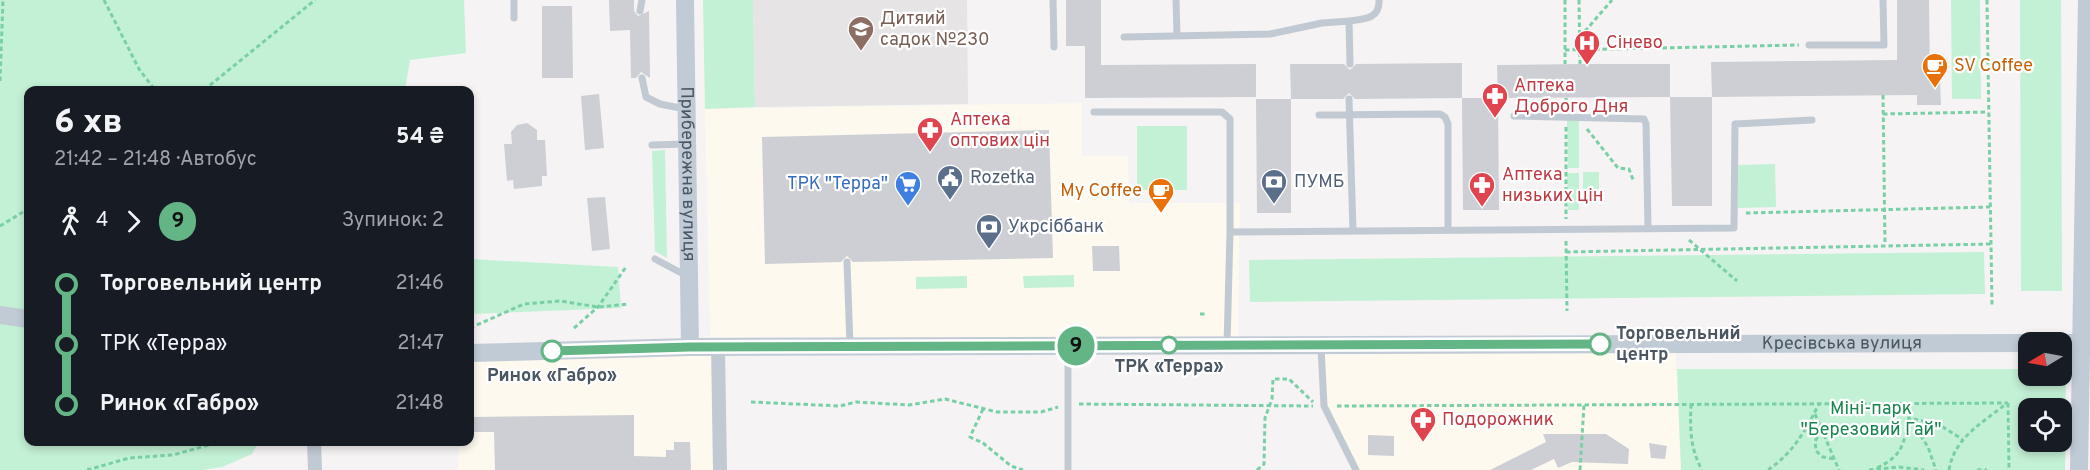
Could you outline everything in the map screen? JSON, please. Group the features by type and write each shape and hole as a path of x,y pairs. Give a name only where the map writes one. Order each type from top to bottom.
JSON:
{"street":[{"name":"Прибережна вулиця","path":"685,0 690,347"},
{"path":"2079,470 2086,343 2087,0"},
{"path":"0,315 24,318"},
{"name":"Кресівська вулиця","path":"474,353 690,347 2018,343"},
{"path":"718,347 720,470"},
{"path":"314,446 315,470"}],"lane":[{"path":"514,0 514,18"},
{"path":"640,11 642,0"},
{"path":"1053,0 1054,47"},
{"path":"1176,0 1177,35"},
{"path":"1124,37 1270,34 1322,22 1371,18 1376,14 1379,0"},
{"path":"1809,45 1884,45 1883,0"},
{"path":"1349,21 1350,64"},
{"path":"642,78 646,97 660,104 687,109"},
{"path":"1349,99 1353,231"},
{"path":"1094,112 1222,112 1230,119 1227,345"},
{"path":"1319,115 1440,114 1445,117 1448,124 1448,230"},
{"path":"1514,116 1644,118 1648,228"},
{"path":"1230,232 1734,228 1735,124 1812,120"},
{"path":"652,146 687,144"},
{"path":"655,259 689,277"},
{"path":"847,262 850,346"},
{"path":"1321,345 1324,406 1356,470"},
{"path":"1068,346 1068,470"}],"path":[{"path":"0,81 3,0"},
{"path":"104,0 139,69 152,86"},
{"path":"209,86 315,0"},
{"path":"1565,0 1565,64"},
{"path":"1579,0 1580,64"},
{"path":"1580,38 1612,0"},
{"path":"1987,0 1992,305"},
{"path":"1565,50 1809,45"},
{"path":"1883,95 1885,244"},
{"path":"1566,98 1567,311"},
{"path":"1883,114 1988,112"},
{"path":"1734,213 1990,207"},
{"path":"0,226 24,211"},
{"path":"1566,252 1885,244 1991,244"},
{"path":"574,328 598,307 626,267"},
{"path":"474,326 524,304 560,301 598,307 628,304"},
{"path":"1200,314 1207,314"},
{"path":"751,402 840,406 856,402 909,405 945,399 996,412 1041,412 1068,404 1270,405 1317,406 1289,379 1273,379 1270,405 1265,418 1264,464 1257,470"},
{"path":"1324,406 2007,403"},
{"path":"1949,470 1951,457 1962,439 2007,403"},
{"path":"2007,403 2009,470"},
{"path":"1691,404 1690,428 1693,453 1702,470"},
{"path":"1768,470 1783,460 1801,439 1819,404"},
{"path":"1900,404 1928,447 1936,470"},
{"path":"1580,470 1584,405"},
{"path":"983,409 969,437 983,443 1011,466 1023,470"},
{"path":"1814,413 1839,470"},
{"path":"1909,418 1938,424 1962,439"},
{"path":"1869,470 1896,459 1904,440 1909,418"},
{"path":"1822,430 1815,441 1816,451 1823,457 1835,459"},
{"path":"87,470 129,458 173,455 205,446"},
{"path":"1877,468 1924,470"},
{"path":"1977,470 1987,470"}],"shaded area":[{"name":"Дитяий садок №230","path":"753,0 967,0 968,104 755,107"},
{"path":"1082,103 1082,156 1128,156 1129,203 1240,203 1238,338 710,337 705,109"},
{"path":"1675,344 1681,470 1356,470 1324,406 1321,345"},
{"path":"718,347 720,470 458,470 459,446 474,446 474,353"}],"green space":[{"path":"0,0 464,0 466,53 410,60 406,86 24,86 24,446 256,446 252,454 222,467 202,470 0,470"},
{"path":"703,0 753,0 755,107 705,109"},
{"path":"1951,0 1980,0 1981,99 1952,99"},
{"path":"2020,0 2061,0 2062,291 2021,291"},
{"path":"1567,118 1579,118 1579,168 1568,168"},
{"path":"1137,126 1187,126 1187,190 1137,190"},
{"path":"665,150 667,258 655,251 652,151"},
{"path":"1775,164 1776,207 1738,208 1737,165"},
{"path":"1583,172 1599,172 1599,201 1583,201"},
{"path":"1567,173 1579,173 1579,210 1568,210"},
{"path":"1984,252 1985,294 1250,302 1249,260"},
{"path":"474,259 618,267 621,308 474,314"},
{"path":"1074,275 1074,287 1024,288 1023,276"},
{"path":"967,276 967,288 916,289 916,277"},
{"name":"Міні-парк \"Березовий Гай\"","path":"1677,369 2018,369 2018,386 2066,386 2066,398 2018,398 2018,452 2065,452 2065,470 1681,470"}],"building":[{"path":"609,0 634,0 634,11 638,16 649,11 650,78 641,72 636,78 631,78 630,30 610,31"},
{"path":"1066,0 1101,0 1101,65 1256,64 1256,97 1085,98 1085,46 1066,46"},
{"path":"1897,0 1929,0 1930,82 1940,82 1941,105 1917,105 1917,95 1712,97 1711,62 1897,60"},
{"path":"542,6 572,6 573,78 542,78"},
{"path":"1462,63 1462,98 1355,99 1349,93 1343,99 1291,99 1290,64 1344,64 1350,70 1356,64"},
{"path":"1670,64 1670,97 1498,98 1497,65"},
{"path":"599,94 604,148 585,150 581,96"},
{"path":"1670,97 1712,97 1712,206 1672,206"},
{"path":"1462,98 1498,98 1499,210 1463,210"},
{"path":"1256,99 1291,99 1291,213 1257,213"},
{"path":"527,123 537,130 537,140 545,140 547,176 542,176 542,186 514,189 513,180 507,181 504,144 512,144 511,132 517,125"},
{"name":"ТРК \"Терра\"","path":"1049,130 1053,258 853,262 847,256 841,262 765,264 762,137"},
{"path":"605,197 610,249 592,251 587,198"},
{"path":"1092,246 1119,246 1120,271 1093,271"},
{"path":"634,415 634,456 666,457 666,450 674,450 674,442 690,442 691,470 495,470 494,432 474,432 474,417"},
{"path":"1543,434 1606,434 1629,449 1628,464 1572,462 1558,468 1554,459 1531,470 1490,470 1546,442"},
{"path":"1368,435 1394,436 1394,456 1368,455"},
{"path":"1649,443 1667,446 1665,459 1651,458"}],"bus line":[{"name":"9","path":"552,351 690,347 1600,344"}],"place":[{"name":"Дитяий садок №230","path":"861,52"},
{"name":"Сінево","path":"1587,66"},
{"name":"SV Coffee","path":"1935,89"},
{"name":"Аптека Доброго Дня","path":"1495,119"},
{"name":"Аптека оптових цін","path":"930,153"},
{"name":"Rozetka","path":"950,201"},
{"name":"ПУМБ","path":"1274,205"},
{"name":"ТРК \"Терра\"","path":"908,207"},
{"name":"Аптека низьких цін","path":"1482,208"},
{"name":"My Coffee","path":"1161,214"},
{"name":"Укрсіббанк","path":"989,250"},
{"name":"Торговельний центр","path":"1600,344"},
{"name":"ТРК «Терра»","path":"1169,345"},
{"name":"Ринок «Габро»","path":"552,351"},
{"name":"Подорожник","path":"1423,443"}]}
